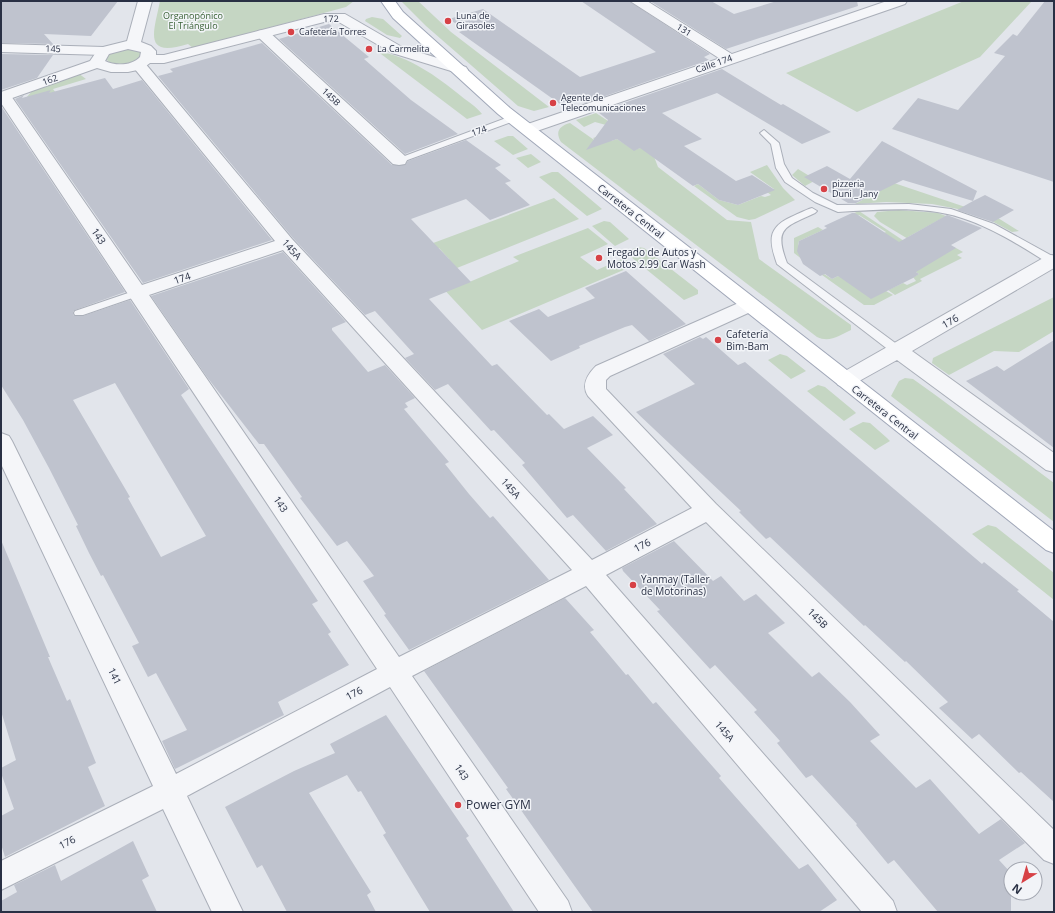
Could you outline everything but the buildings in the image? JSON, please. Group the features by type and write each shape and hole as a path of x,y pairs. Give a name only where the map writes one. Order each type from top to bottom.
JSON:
{"main road":[{"name":"Carretera Central","path":"388,1 398,15 514,118 1054,544"}],"street":[{"path":"102,57 118,46 132,44 145,1"},
{"name":"131","path":"637,1 730,59"},
{"name":"Calle 174","path":"528,129 895,2"},
{"name":"172","path":"102,57 108,68 115,69 143,62 164,59 324,18 340,17 397,50 461,70"},
{"name":"145B","path":"263,34 399,160"},
{"name":"145A","path":"132,44 149,51 143,62 286,243 589,573 882,912"},
{"name":"145","path":"1,48 102,57"},
{"name":"162","path":"2,97 102,57"},
{"name":"143","path":"2,97 138,293 557,912"},
{"name":"174","path":"138,293 286,243"},
{"name":"176","path":"845,380 1053,261"},
{"name":"145B","path":"750,304 603,371 596,378 595,391 708,510 1054,850"},
{"path":"898,351 1054,464"},
{"name":"141","path":"1,441 228,912"},
{"name":"176","path":"1,876 170,791 395,672 589,573 708,510"}],"lane":[{"name":"174","path":"399,160 514,118"},
{"path":"764,133 775,143 777,156 786,177 828,206 838,209 907,207 951,212 995,228 1053,261"},
{"path":"812,210 781,226 776,235 774,242 782,264 898,351"},
{"name":"174","path":"78,313 138,293"}],"green space":[{"name":"Organopónico El Triángulo","path":"160,1 354,1 346,7 193,48 188,44 163,48 157,45 154,39 155,23"},
{"path":"401,1 418,1 451,32 549,107 534,111 518,106 426,26"},
{"path":"964,1 1032,1 980,57 857,112 786,73"},
{"path":"372,17 383,19 402,36 400,38 387,35 365,21 366,19"},
{"path":"123,48 140,51 141,55 134,61 123,64 110,63 106,59 108,55 114,51"},
{"path":"377,51 411,62 432,74 482,114 467,119"},
{"path":"78,73 86,79 53,89 62,101 26,98 32,91"},
{"path":"596,113 611,123 606,125 595,122 584,127 576,120"},
{"path":"570,123 597,142 593,138 600,136 611,141 617,139 634,150 646,146 653,154 658,167 727,220 751,222 759,259 851,325 851,330 831,339 822,339 817,337 561,142 558,132 563,126"},
{"path":"508,136 513,136 528,149 513,155 494,141"},
{"path":"531,154 541,162 528,168 516,158"},
{"path":"767,165 783,188 795,200 755,219 749,220 737,217 694,186 698,184 719,200 738,205 761,196 765,197 771,195 767,192 774,189 750,172"},
{"path":"798,169 816,180 805,186 792,175"},
{"path":"552,172 558,172 602,209 587,216 539,177"},
{"path":"894,183 998,218 1019,231 1012,232 988,219 963,210 932,204 886,202 855,204"},
{"path":"554,198 579,219 452,270 467,283 519,261 513,257 588,228 608,244 580,257 597,270 624,258 633,266 482,330 424,268 449,259 439,248 418,256 417,249"},
{"path":"899,210 938,213 946,216 908,237 956,248 963,252 957,255 962,258 920,279 922,281 895,295 888,290 903,283 907,285 916,281 913,277 919,274 899,261 839,253 886,232 859,215 856,216 852,214 859,211 928,257 933,254 880,222 874,216 877,212"},
{"path":"604,221 610,222 629,239 615,246 592,226"},
{"path":"818,227 823,230 799,241 798,245 799,253 812,267 794,253 794,238"},
{"path":"638,247 644,248 698,290 698,294 684,300 625,252"},
{"path":"824,274 832,279 838,276 886,291 893,295 874,305 864,305 822,275"},
{"path":"1054,297 1054,331 1019,352 994,351 949,375 932,363 933,358"},
{"path":"780,354 787,356 806,371 791,379 768,360"},
{"path":"905,378 913,379 1054,483 1054,522 891,396 899,381"},
{"path":"818,385 825,387 856,413 844,421 807,391"},
{"path":"863,422 870,423 890,441 875,450 849,429"},
{"path":"988,525 996,527 1054,573 1054,600 972,534"}],"place":[{"name":"Luna de Girasoles","path":"448,21"},
{"name":"Cafetería Torres","path":"291,32"},
{"name":"La Carmelita","path":"369,49"},
{"name":"Agente de Telecomunicaciones","path":"553,103"},
{"name":"pizzeria Duni _ Jany","path":"824,189"},
{"name":"Fregado de Autos y Motos 2.99 Car Wash","path":"599,258"},
{"name":"Cafetería Bim-Bam","path":"718,340"},
{"name":"Yanmay (Taller de Motorinas)","path":"633,585"},
{"name":"Power GYM","path":"458,805"}]}
